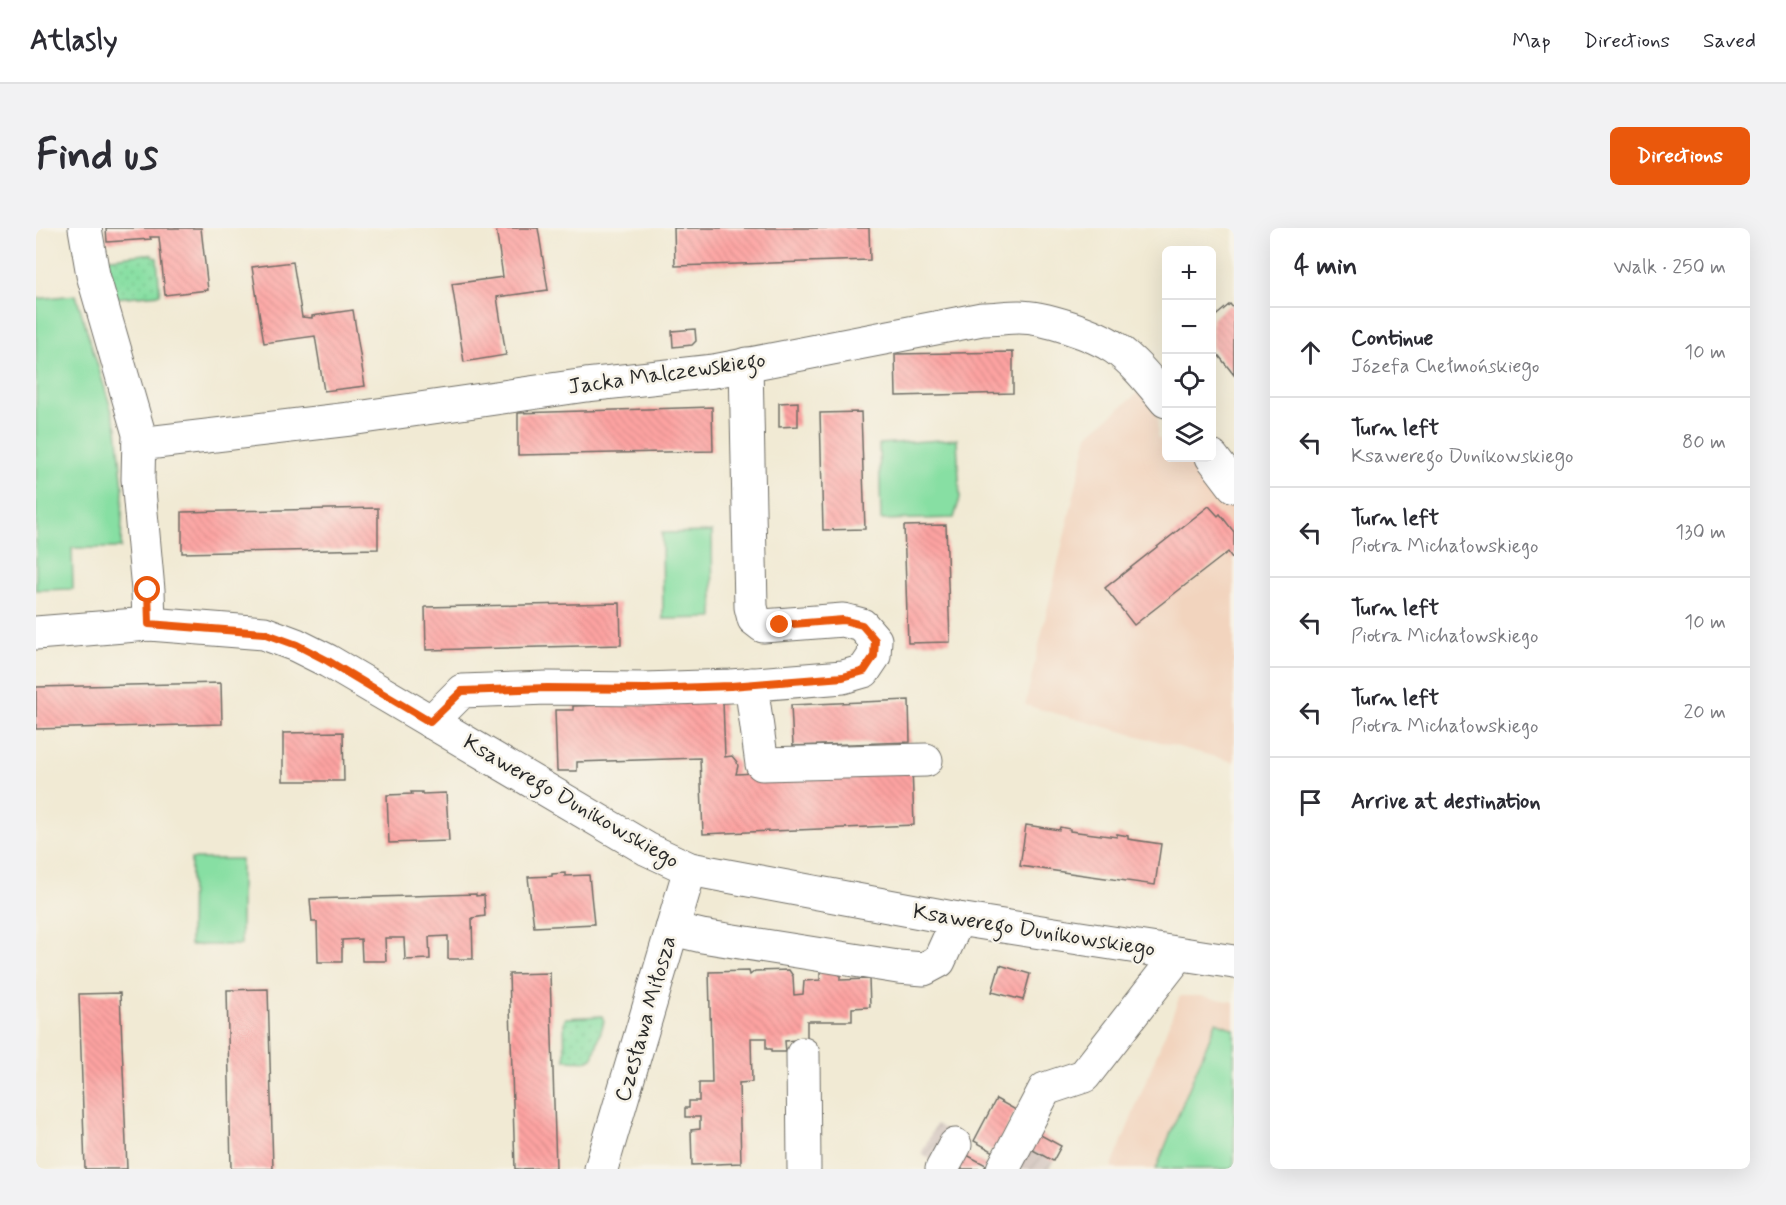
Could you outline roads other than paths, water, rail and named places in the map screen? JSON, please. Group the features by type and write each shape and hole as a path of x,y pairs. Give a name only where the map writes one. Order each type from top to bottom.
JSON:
{"street":[{"path":"85,228 93,275 139,434 138,479 149,624"},
{"name":"Jacka Malczewskiego","path":"139,444 350,419 586,385 714,371 982,320 1021,317 1043,320 1097,338 1116,348 1140,370 1162,395"},
{"path":"430,722 462,691 547,688 645,689 751,684 843,677 864,671 874,656 875,640 862,625 843,620 763,626 754,619 751,607 746,364"},
{"path":"1216,462 1234,486"},
{"name":"Ksawerego Dunikowskiego","path":"36,633 149,624 264,633 297,645 328,661 647,849 690,869 958,919 1234,962"},
{"path":"751,684 762,764 926,760"},
{"name":"Czesława Miłosza","path":"601,1169 690,869"},
{"path":"672,930 897,967 924,969 939,962 958,919"},
{"path":"1003,1169 1045,1089 1084,1076 1179,954"},
{"path":"803,1054 804,1169"}]}
